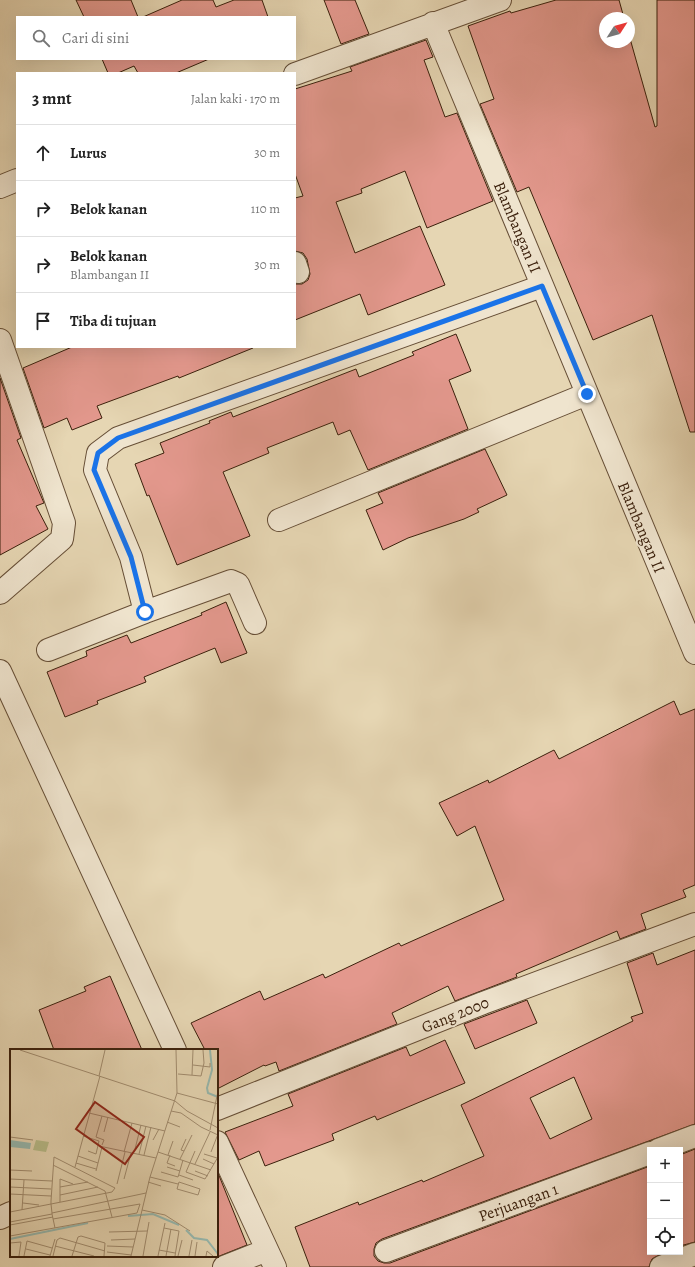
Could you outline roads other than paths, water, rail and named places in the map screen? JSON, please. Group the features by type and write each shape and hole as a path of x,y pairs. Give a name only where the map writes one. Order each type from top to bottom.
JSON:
{"street":[{"path":"296,74 500,0"},
{"name":"Blambangan II","path":"433,23 695,654"},
{"path":"0,187 16,180"},
{"path":"145,612 131,557 94,470 98,453 118,438 542,286"},
{"path":"0,340 64,523 62,538 0,593"},
{"path":"279,520 587,394"},
{"path":"48,650 230,581 238,584 255,623"},
{"path":"1,675 175,1049"},
{"name":"Gang 2000","path":"218,1109 482,1003 695,924"},
{"path":"666,1147 695,1136"},
{"path":"218,1144 271,1258 224,1267"},
{"name":"Perjuangan 1","path":"386,1251 647,1154"},
{"path":"0,1218 10,1213"},
{"path":"661,1267 695,1254"}]}
